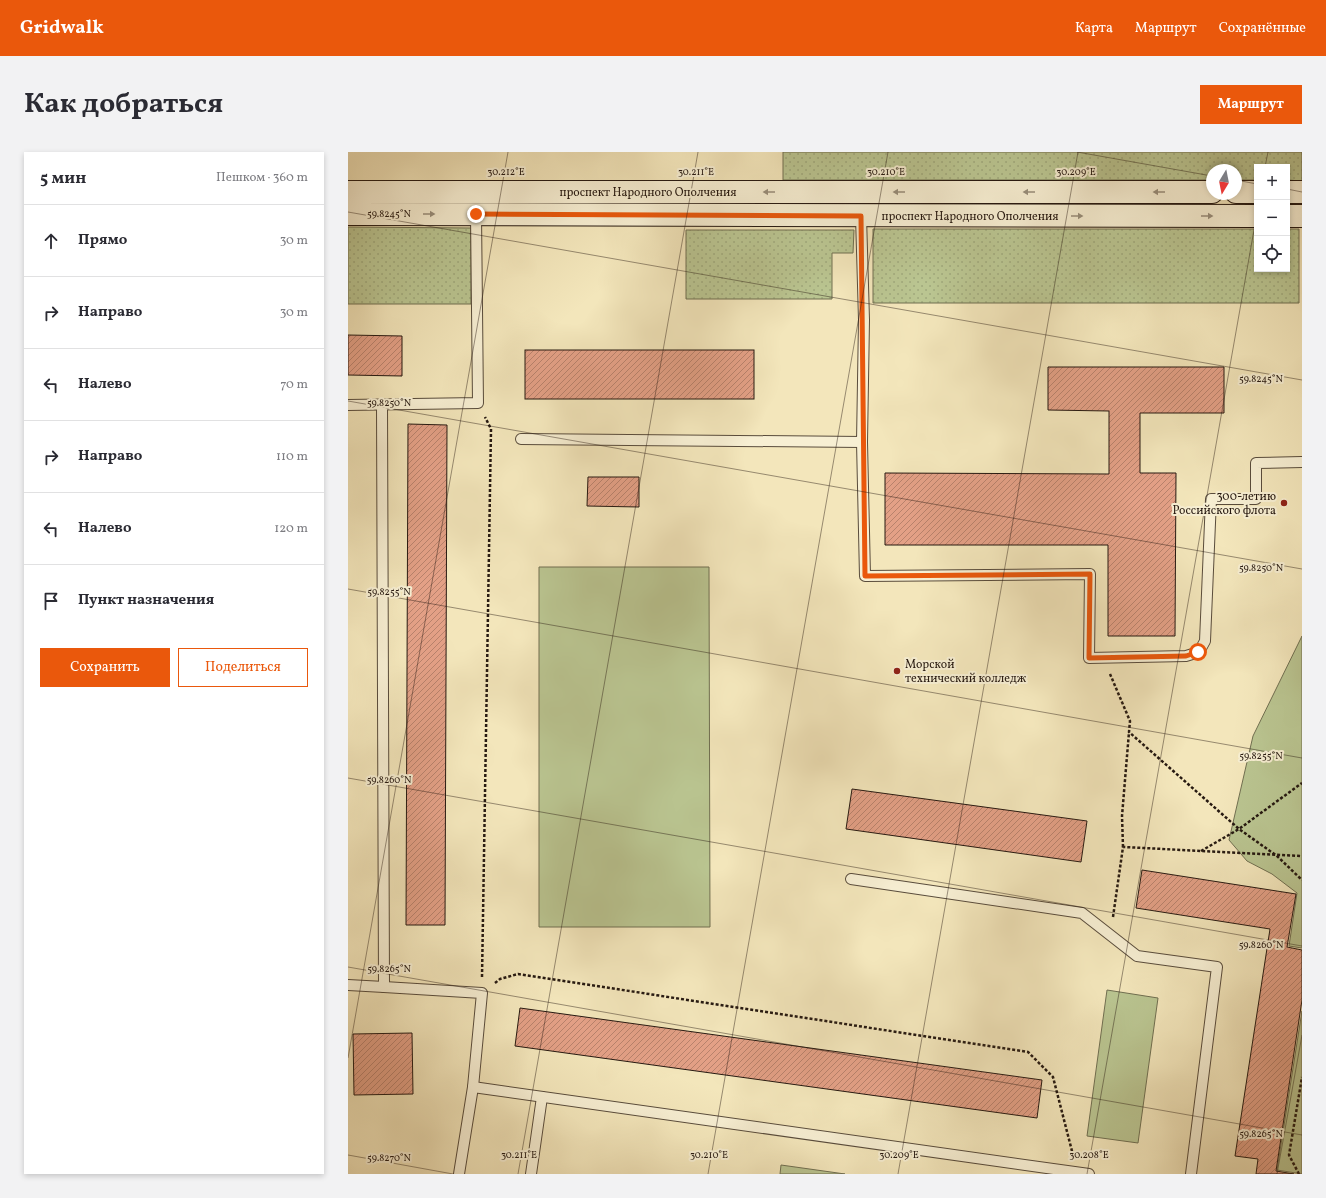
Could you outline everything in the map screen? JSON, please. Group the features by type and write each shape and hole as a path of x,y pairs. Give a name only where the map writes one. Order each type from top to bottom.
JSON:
{"main road":[{"name":"проспект Народного Ополчения","path":"348,192 1206,192"},
{"path":"1242,192 1254,192"},
{"path":"1290,192 1302,192"},
{"name":"проспект Народного Ополчения","path":"348,214 1254,216"},
{"path":"1290,216 1302,216"}],"lane":[{"path":"348,405 478,403 476,214"},
{"path":"861,216 864,320 862,442 865,576 1090,574 1089,658 1186,656 1198,652 1205,641 1211,499 1256,499 1256,463 1302,462"},
{"path":"382,405 384,987"},
{"path":"521,439 862,442"},
{"path":"851,878 1082,913 1137,956 1217,967 1191,1174"},
{"path":"348,985 482,993 473,1087 459,1174"},
{"path":"473,1087 1089,1174"},
{"path":"531,1174 542,1097"}],"path":[{"path":"482,993 491,429"},
{"path":"1103,658 1130,721 1122,816 1123,847 1110,934"},
{"path":"1130,732 1239,828 1276,856 1302,880"},
{"path":"1201,851 1239,828 1302,783"},
{"path":"1123,847 1276,856 1302,856"},
{"path":"482,993 500,979 518,974 1028,1052 1053,1077 1077,1172"},
{"path":"1299,1174 1289,1155 1302,1077"}],"green space":[{"path":"783,152 1302,152 1302,181 1290,180 1290,164 1254,164 1254,180 1242,180 1242,164 1206,164 1206,180 783,180"},
{"path":"348,227 471,228 471,304 348,304"},
{"path":"873,229 1254,229 1254,272 1290,272 1290,229 1299,229 1299,303 873,303"},
{"path":"686,230 854,230 853,253 832,253 832,299 686,299"},
{"path":"539,567 709,567 710,927 539,927"},
{"path":"1302,636 1302,948 1289,946 1297,893 1272,874 1247,861 1229,840 1253,736"},
{"path":"1107,990 1158,998 1138,1143 1087,1136"},
{"path":"1302,1011 1302,1174 1277,1170"},
{"path":"781,1165 845,1174 780,1174"}],"building":[{"path":"348,335 402,336 402,376 348,375"},
{"path":"525,350 754,350 754,399 525,399"},
{"path":"1048,367 1224,367 1224,413 1140,413 1140,473 1176,473 1175,636 1108,636 1108,545 885,545 885,473 1109,474 1109,411 1048,410"},
{"path":"408,424 447,425 445,925 406,925"},
{"path":"588,477 639,477 639,507 587,506"},
{"path":"852,789 1087,821 1081,862 846,829"},
{"path":"1142,870 1296,894 1287,947 1302,950 1302,1000 1276,1171 1294,1174 1256,1174 1258,1159 1235,1156 1270,929 1136,908"},
{"path":"520,1008 1042,1080 1037,1118 515,1046"},
{"path":"412,1033 413,1094 354,1095 353,1034"}],"place":[{"name":"300-летию Российского флота","path":"1284,503"},
{"name":"Морской технический колледж","path":"897,671"}],"route":[{"path":"476,214 861,216 864,320 862,442 865,576 1090,574 1089,658 1186,656 1198,652"}]}
